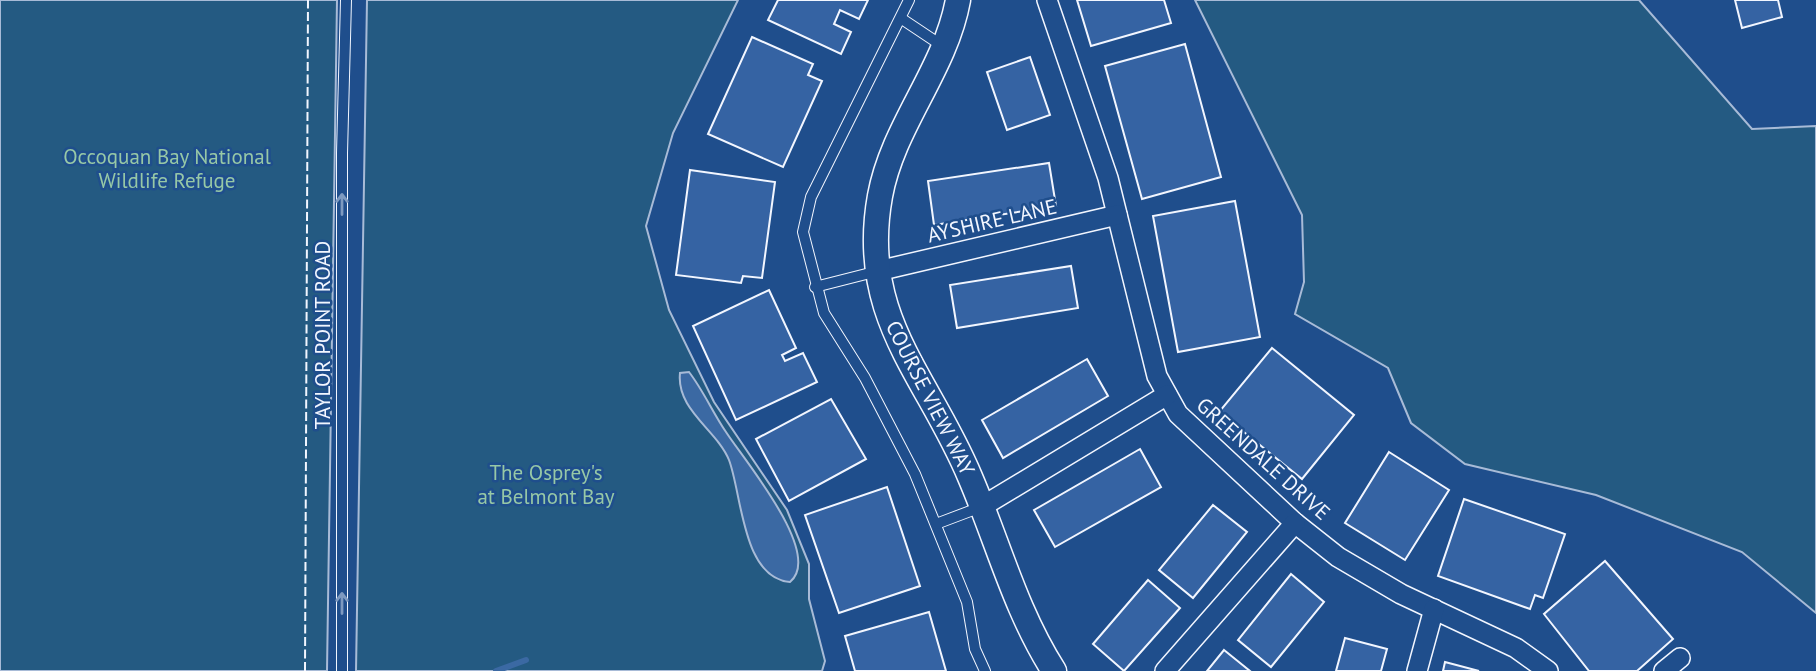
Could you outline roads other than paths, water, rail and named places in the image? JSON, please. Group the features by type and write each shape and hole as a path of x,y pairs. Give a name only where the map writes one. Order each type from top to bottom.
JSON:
{"street":[{"name":"COURSE VIEW WAY","path":"958,0 944,48 897,142 883,180 876,239 878,271 886,308 899,344 969,472 1020,612 1054,671"},
{"name":"GREENDALE DRIVE","path":"1047,0 1108,178 1152,358 1167,394 1192,429 1296,523 1370,578 1516,648 1548,671"},
{"name":"AYSHIRE LANE","path":"878,271 1117,215"},
{"path":"983,506 1167,394"},
{"path":"1165,671 1296,523"},
{"path":"1416,671 1434,609"},
{"path":"1664,671 1680,658"}],"lane":[{"name":"TAYLOR POINT ROAD","path":"342,671 342,153 346,0"},
{"path":"909,0 902,19 811,197 803,232 815,287 824,313 865,377 915,474 967,602 975,649 985,671"},
{"path":"902,19 944,48"},
{"path":"815,287 878,271"},
{"path":"936,524 983,506"}],"waterway":[{"path":"496,671 526,660"}],"park label":[{"name":"Occoquan Bay National Wildlife Refuge","path":"167,169"},
{"name":"The Osprey's at Belmont Bay","path":"546,485"}]}
